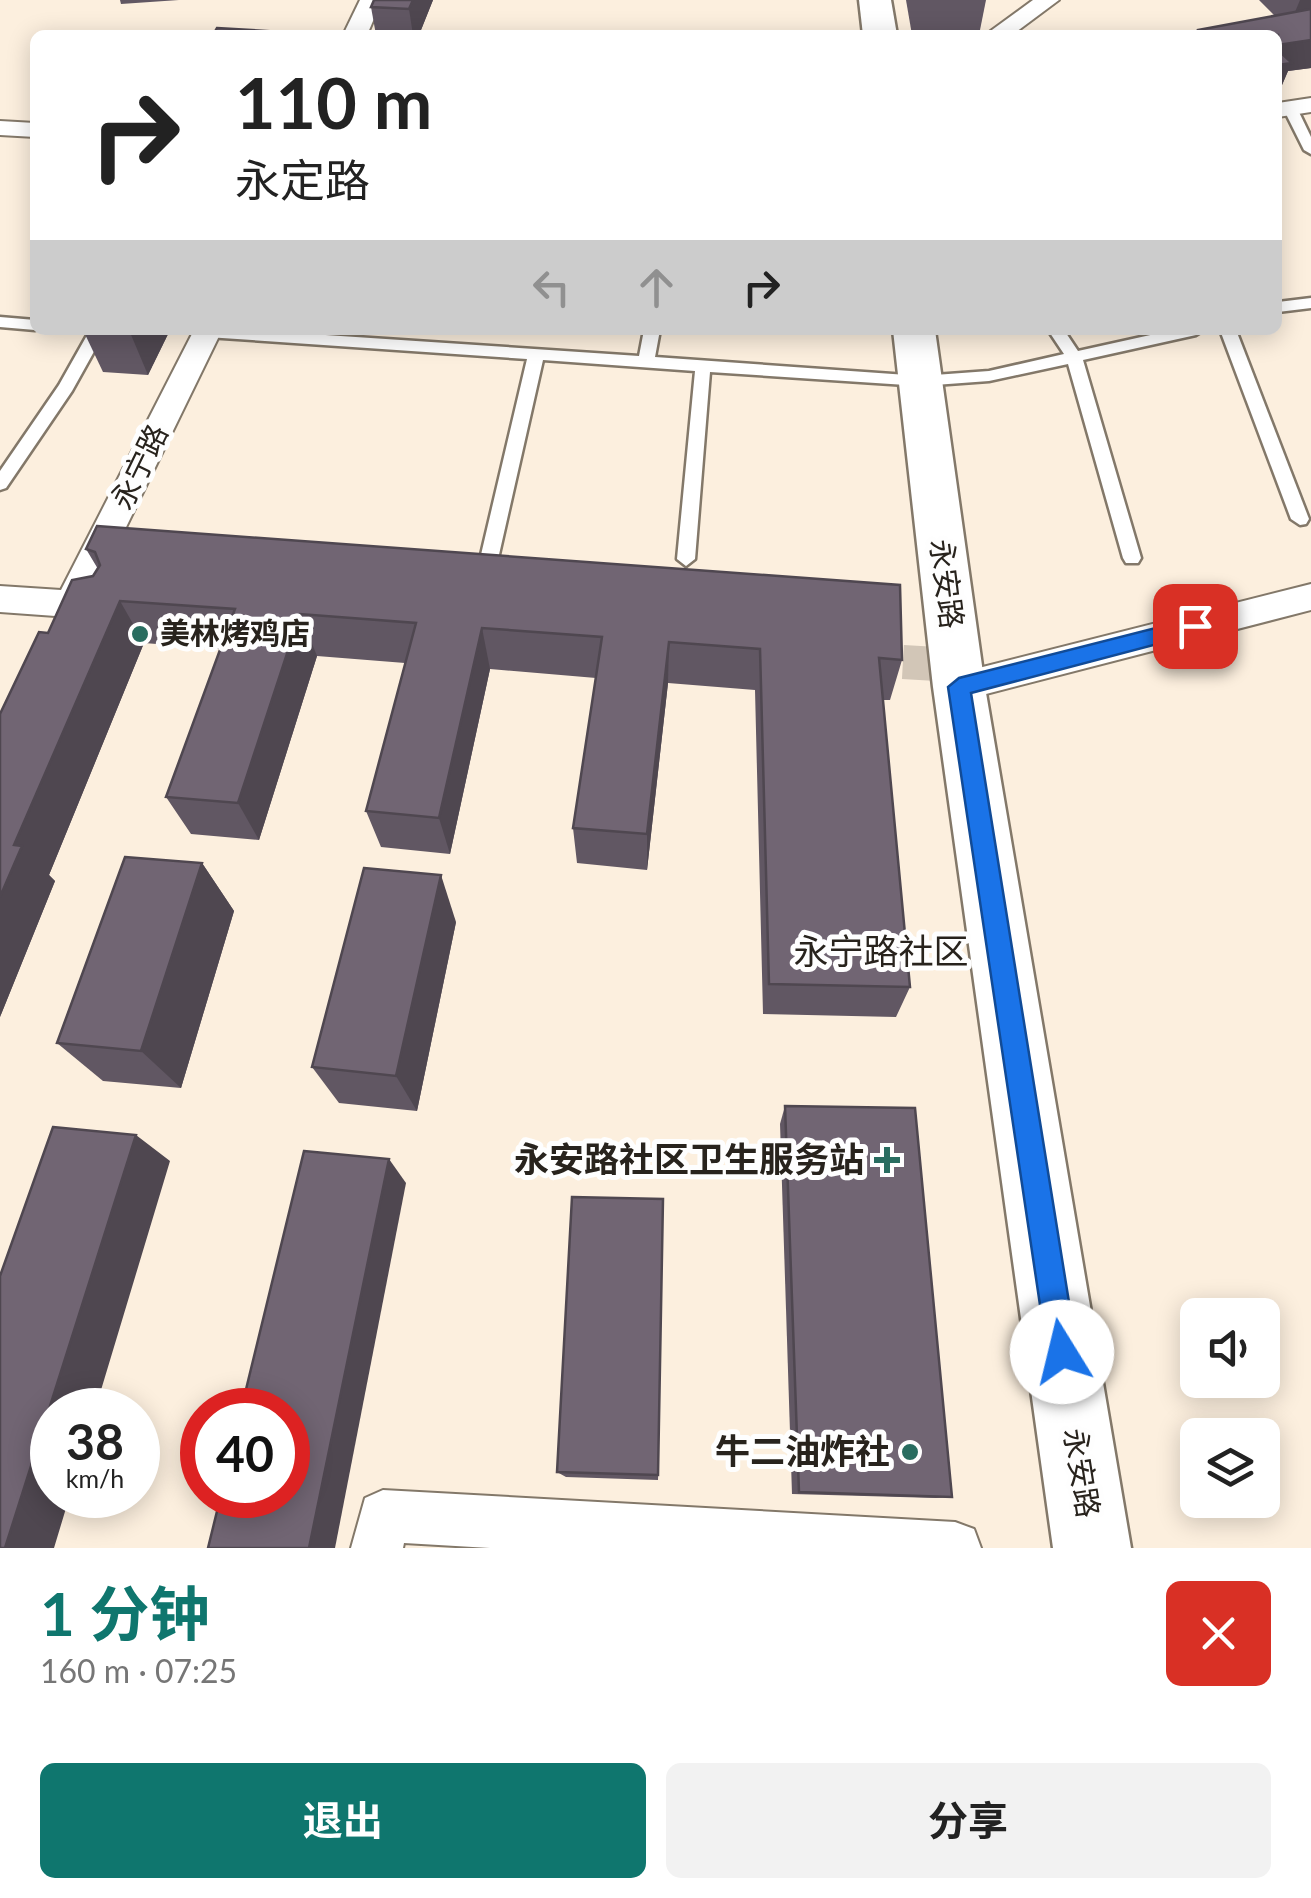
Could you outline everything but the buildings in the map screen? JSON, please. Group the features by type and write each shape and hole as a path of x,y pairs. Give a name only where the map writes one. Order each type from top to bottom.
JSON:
{"street":[{"path":"357,30 371,0"},
{"path":"875,0 879,30"},
{"path":"1004,30 1048,0"},
{"path":"0,128 30,130"},
{"name":"永宁路","path":"0,600 88,606 206,335"},
{"name":"永安路","path":"918,356 959,687 1092,1548"},
{"path":"959,687 1311,596"},
{"path":"377,1548 383,1516 955,1548"}],"lane":[{"path":"1293,108 1311,150"},
{"path":"1282,307 1311,304"},
{"path":"0,322 30,325"},
{"path":"0,484 66,387 95,335"},
{"path":"263,335 703,366 918,356 988,376 1173,335"},
{"path":"646,362 651,335"},
{"path":"1059,335 1074,357 1132,558"},
{"path":"1230,335 1300,519"},
{"path":"489,559 536,355"},
{"path":"686,560 703,366"}],"tunnel":[{"path":"851,659 956,665"}],"place":[{"name":"美林烤鸡店","path":"140,634"},
{"name":"永安路社区卫生服务站","path":"887,1160"},
{"name":"牛二油炸社","path":"910,1452"}],"district":[{"name":"永宁路社区","path":"881,952"}],"route":[{"path":"1062,1352 959,687 1195,626"}]}
